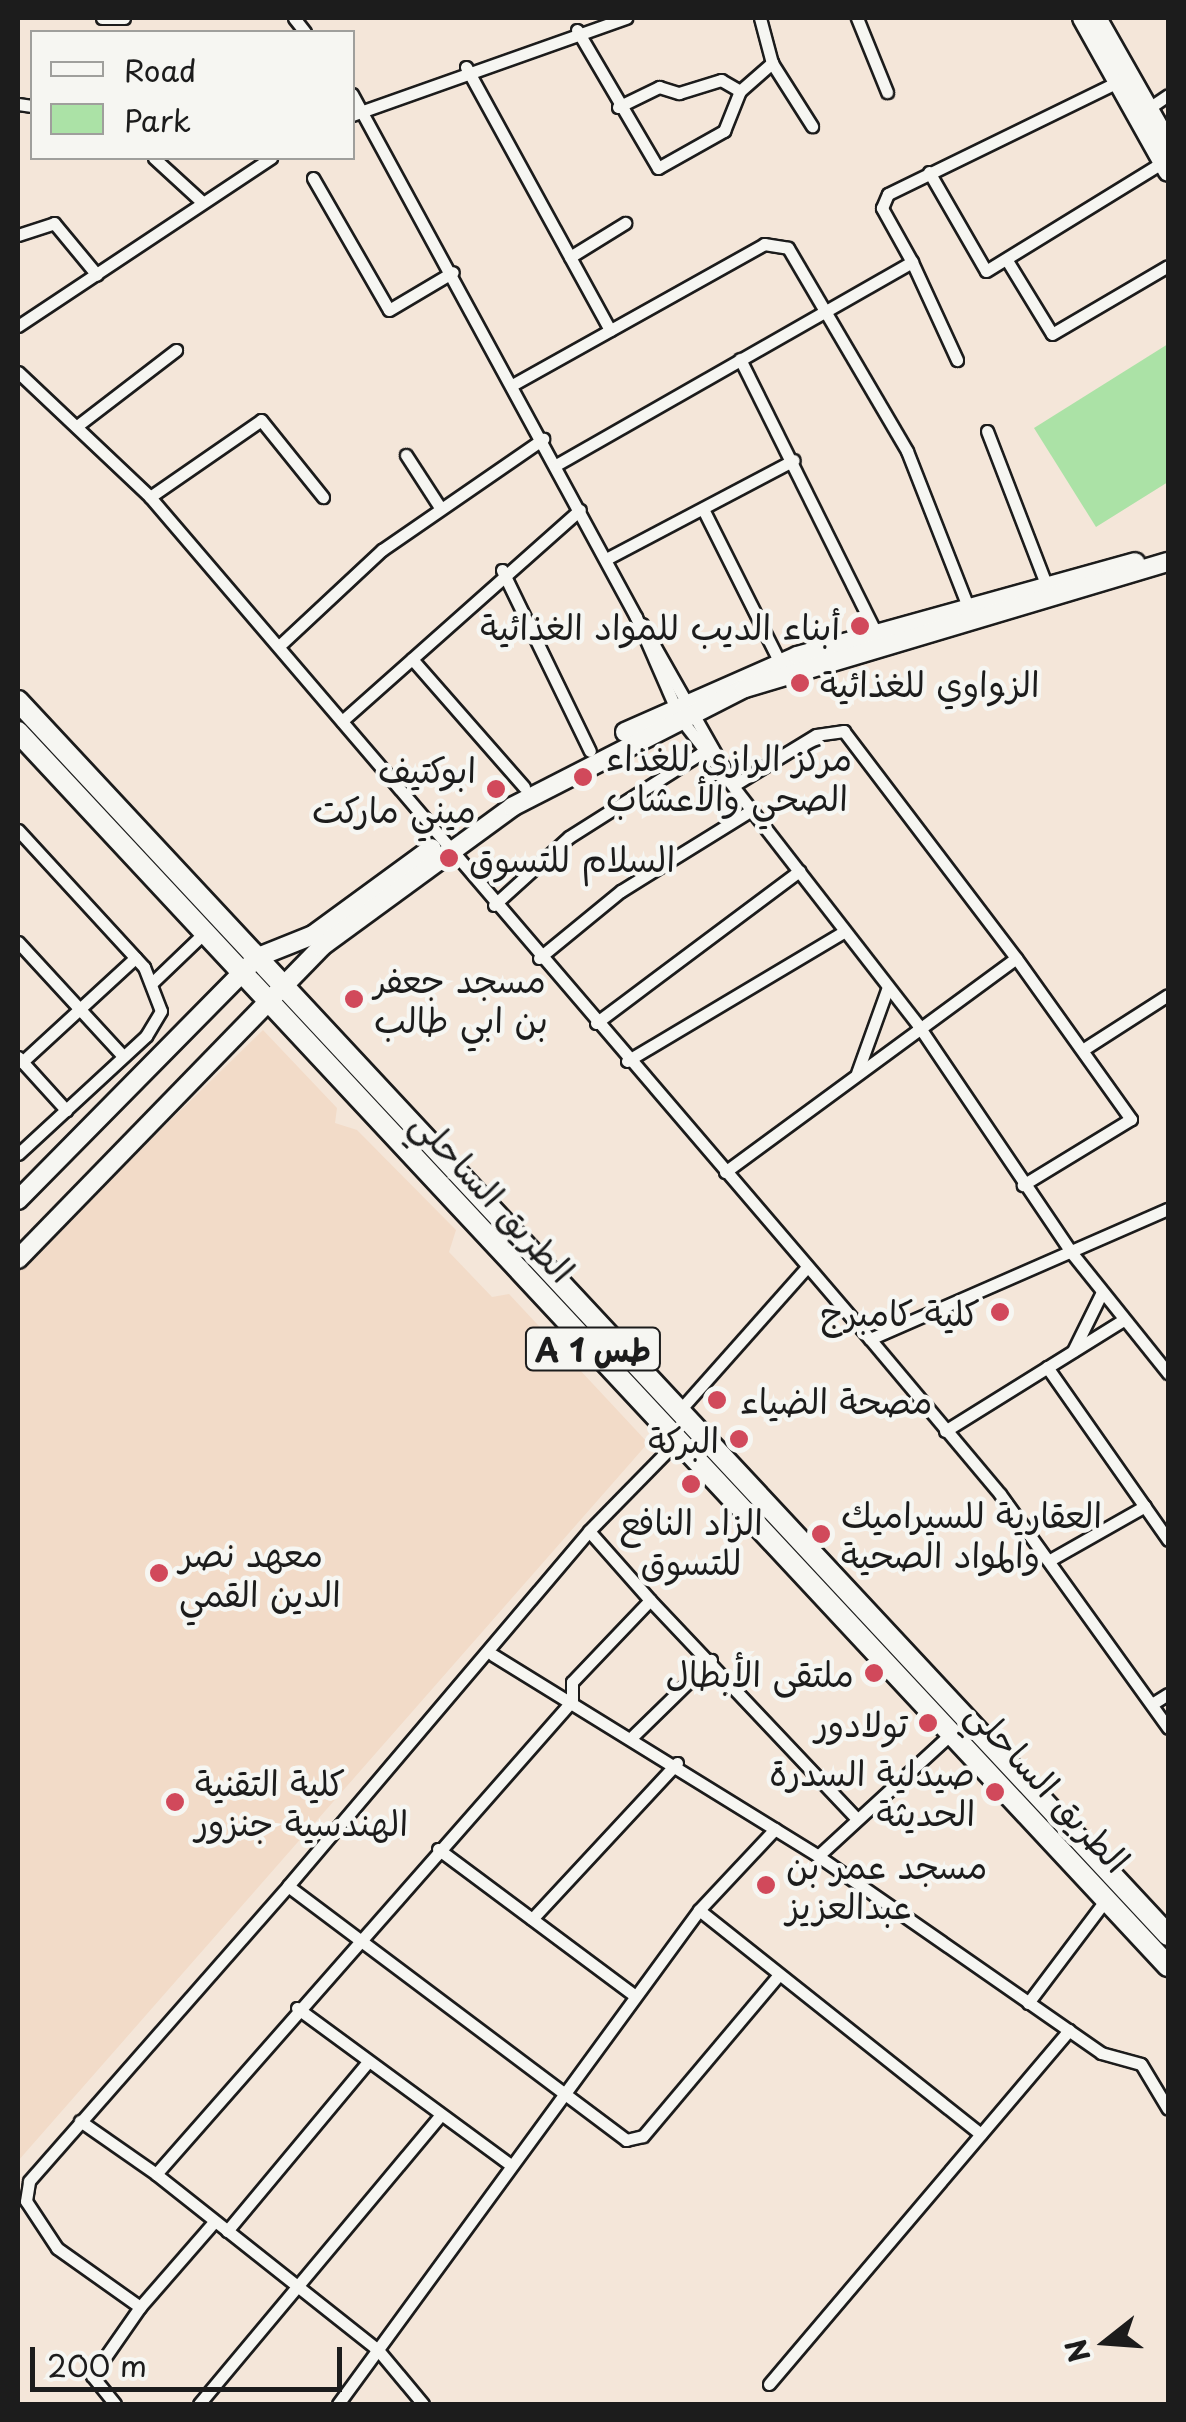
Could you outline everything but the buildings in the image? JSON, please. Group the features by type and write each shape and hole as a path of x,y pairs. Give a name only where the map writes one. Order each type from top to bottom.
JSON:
{"highway":[{"name":"الطريق الساحلي","path":"18,702 1168,1935"},
{"name":"الطريق الساحلي","path":"18,732 954,1730 1168,1966"}],"street":[{"path":"102,18 124,18"},
{"path":"626,18 466,67 358,112 452,272 636,617 732,783"},
{"path":"760,18 772,63 812,126"},
{"path":"858,18 887,92"},
{"path":"929,172 980,268 1008,262 1166,167 1082,18"},
{"path":"1097,18 1168,143"},
{"path":"578,30 618,107 658,168 724,131 740,91 772,63"},
{"path":"466,67 610,330"},
{"path":"618,107 658,87 679,92 721,80 740,91"},
{"path":"958,360 881,203 929,172 1118,82"},
{"path":"1149,108 1168,95"},
{"path":"156,160 202,202"},
{"path":"18,326 269,160"},
{"path":"313,178 389,310 452,272"},
{"path":"570,257 625,222"},
{"path":"18,235 54,223 98,275"},
{"path":"514,384 776,242 823,312 914,465 970,612"},
{"path":"556,465 912,262"},
{"path":"1008,262 1052,334 1168,266"},
{"path":"77,426 176,350"},
{"path":"740,359 794,460 877,635"},
{"path":"18,372 150,497 539,958 870,1339 1050,1560 1168,1728"},
{"path":"150,497 261,420 323,497"},
{"path":"987,431 1048,590"},
{"path":"279,646 439,506 543,439"},
{"path":"406,456 439,506"},
{"path":"606,559 794,460"},
{"path":"703,508 780,663"},
{"path":"342,720 412,659 502,570 580,510"},
{"path":"18,1200 258,957 314,935 524,787 590,751 780,663 1048,590 1168,550"},
{"path":"18,1259 287,988 321,947 444,846 686,708 780,675 1168,562"},
{"path":"502,570 590,751"},
{"path":"636,617 686,708 703,752 753,808 843,932 918,1025 1023,1184 1102,1292 1168,1372"},
{"path":"412,659 524,787"},
{"path":"732,783 816,735 844,730 1087,1048 1129,1108 1130,1125 1023,1184"},
{"path":"494,904 569,838 703,752"},
{"path":"539,958 620,891 753,808"},
{"path":"18,830 154,981 160,1010 123,1056 18,1154"},
{"path":"596,1023 799,870"},
{"path":"627,1060 843,932"},
{"path":"154,981 204,934"},
{"path":"18,942 123,1056"},
{"path":"66,1110 20,1060 135,958"},
{"path":"724,1172 856,1077 918,1025 1016,958"},
{"path":"856,1077 888,987"},
{"path":"1087,1048 1168,995"},
{"path":"870,1339 1168,1209"},
{"path":"680,1410 807,1267"},
{"path":"1073,1351 1102,1292"},
{"path":"945,1431 1124,1320"},
{"path":"1047,1368 1168,1540"},
{"path":"140,2307 57,2248 26,2200 30,2181 492,1655 588,1531 678,1440"},
{"path":"1050,1560 1145,1506"},
{"path":"588,1531 857,1819"},
{"path":"156,2174 356,1940 572,1701 572,1682 650,1600"},
{"path":"492,1655 677,1763 818,1856 1101,2054 1140,2064 1168,2109"},
{"path":"633,1736 711,1660"},
{"path":"1152,1704 1168,1694"},
{"path":"818,1856 954,1730"},
{"path":"532,1919 677,1763"},
{"path":"338,2404 565,2088 699,1910 775,1829"},
{"path":"438,1849 635,1996"},
{"path":"288,1886 356,1940 565,2088 626,2140 643,2136 777,1977"},
{"path":"1028,2002 1108,1897"},
{"path":"699,1910 777,1977 981,2134"},
{"path":"297,2008 511,2166"},
{"path":"769,2384 1069,2030"},
{"path":"227,2231 368,2062"},
{"path":"199,2404 440,2115"},
{"path":"80,2120 156,2174 378,2350 423,2404"},
{"path":"115,2404 90,2382 140,2307 214,2222"}],"shaded area":[{"name":"كلية التقنية الهندسية جنزور","path":"263,1030 337,1108 335,1123 357,1130 456,1230 449,1252 492,1297 509,1294 648,1443 18,2161 18,1269"}],"green space":[{"path":"1168,344 1168,482 1096,527 1034,428"}],"place":[{"name":"أبناء الديب للمواد الغذائية","path":"860,626"},
{"name":"الزواوي للغذائية","path":"800,683"},
{"name":"مركز الرازي للغذاء الصحي والأعشاب","path":"583,777"},
{"name":"ابوكتيف ميني ماركت","path":"496,789"},
{"name":"السلام للتسوق","path":"449,858"},
{"name":"مسجد جعفر بن ابي طالب","path":"354,999"},
{"name":"كلية كامبرج","path":"1000,1312"},
{"name":"مصحة الضياء","path":"717,1400"},
{"name":"البركة","path":"739,1439"},
{"name":"الزاد النافع للتسوق","path":"691,1484"},
{"name":"العقارية للسيراميك والمواد الصحية","path":"821,1534"},
{"name":"معهد نصر الدين القمي","path":"159,1573"},
{"name":"ملتقى الأبطال","path":"874,1673"},
{"name":"تولادور","path":"928,1723"},
{"name":"صيدلية السدرة الحديثة","path":"995,1792"},
{"name":"كلية التقنية الهندسية جنزور","path":"175,1802"},
{"name":"مسجد عمر بن عبدالعزيز","path":"766,1885"}]}
